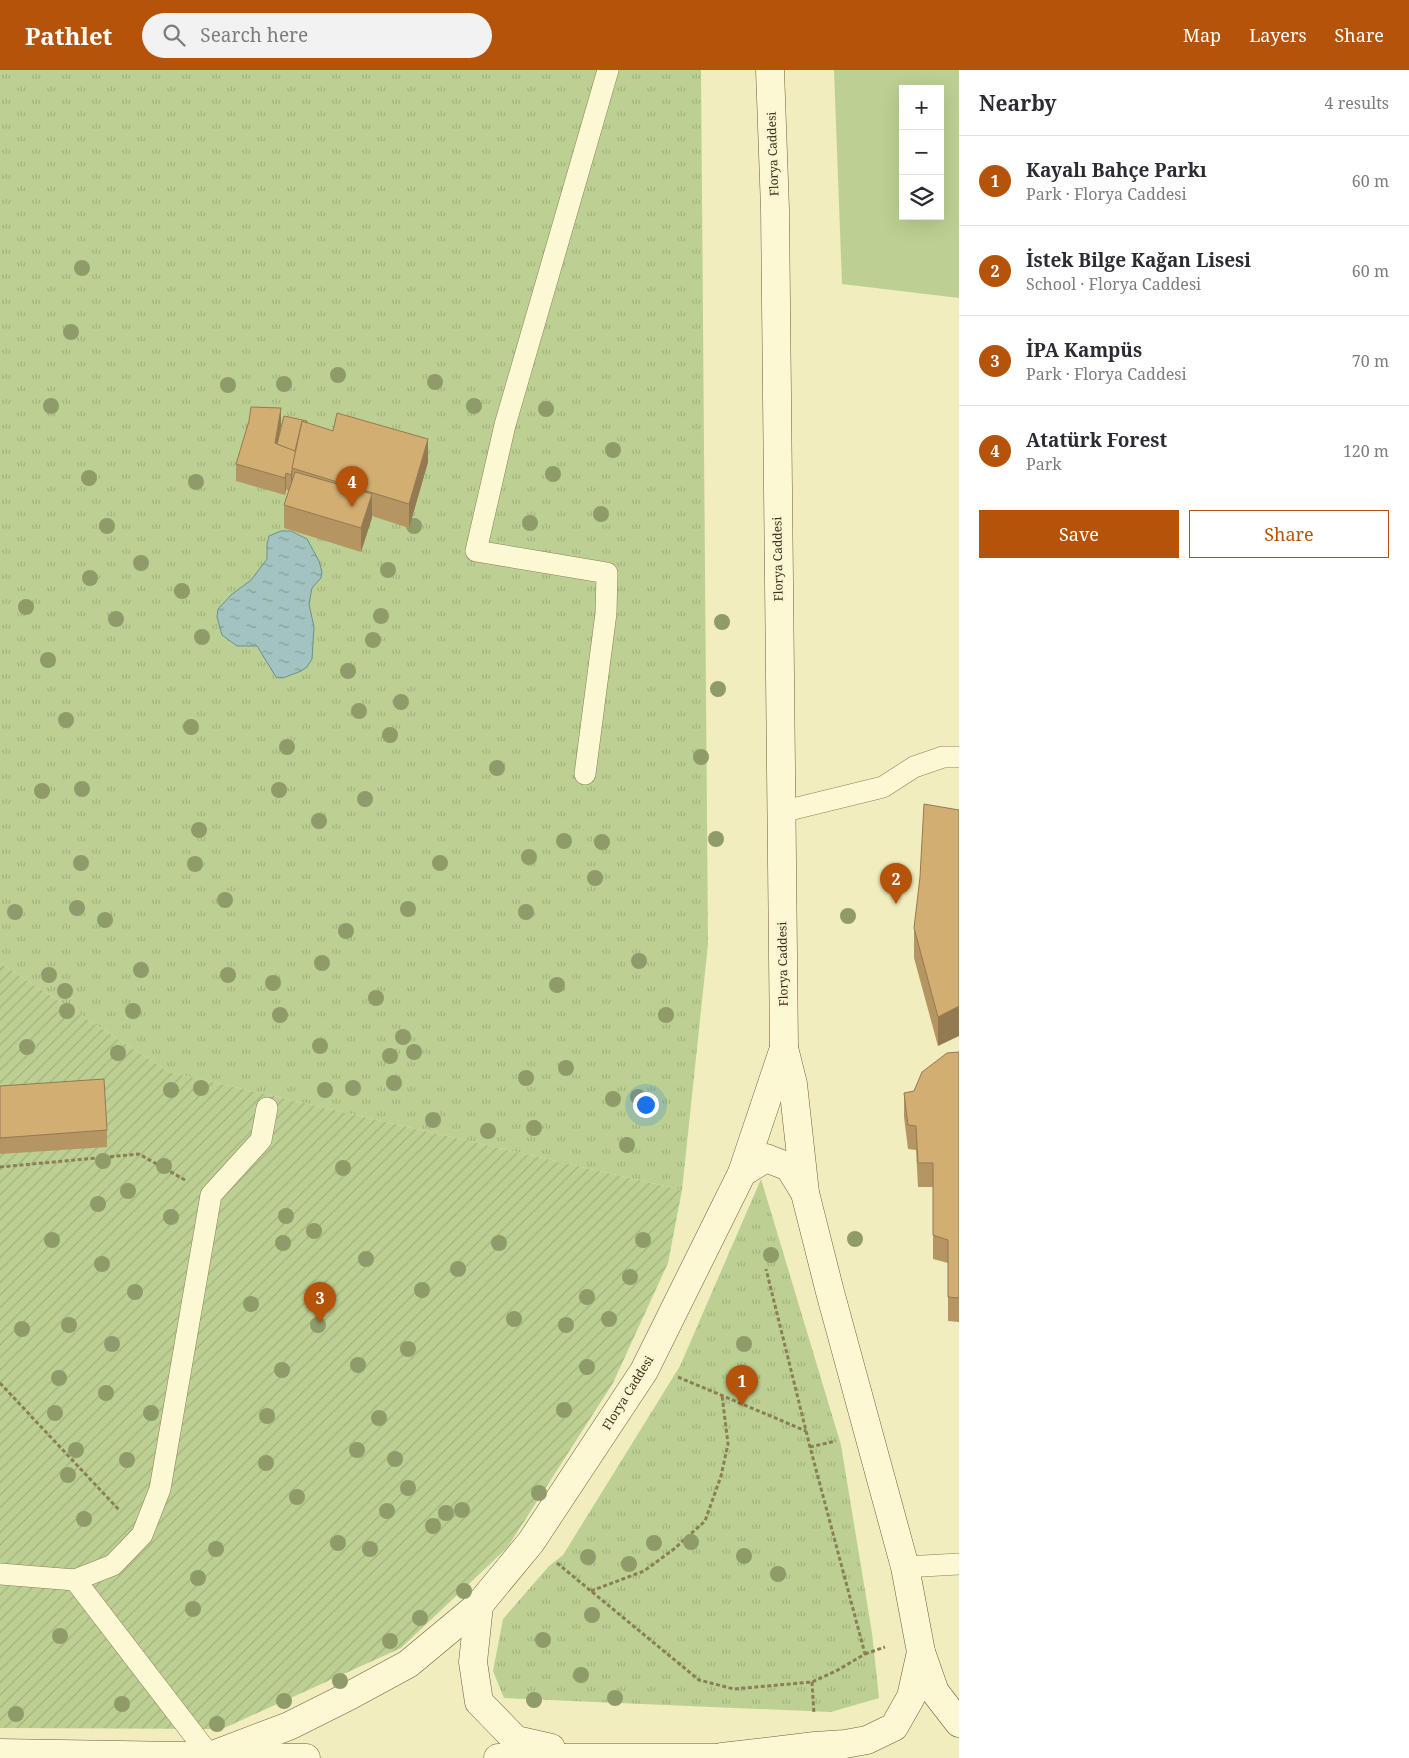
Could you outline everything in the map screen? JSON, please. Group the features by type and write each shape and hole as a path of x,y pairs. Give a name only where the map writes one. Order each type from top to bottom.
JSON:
{"main road":[{"name":"Florya Caddesi","path":"770,70 774,209 784,1048 793,1084 805,1193 905,1567 921,1652"},
{"name":"Florya Caddesi","path":"210,1756 289,1726 408,1664 479,1605 531,1542 648,1364 742,1172 784,1048"},
{"path":"742,1172 766,1158 789,1167 805,1193"},
{"path":"479,1605 473,1662 479,1702 516,1740 589,1757"},
{"path":"921,1652 935,1692 959,1723"},
{"path":"498,1758 727,1758 867,1740 894,1727 911,1697 921,1652"},
{"path":"0,1753 306,1758"}],"lane":[{"path":"585,774 606,614 607,573 476,550 505,425 608,70"},
{"path":"780,812 883,787 914,767 943,757 959,757"},
{"path":"0,1574 75,1580 113,1565 142,1535 160,1489 211,1195 262,1140 267,1108"},
{"path":"905,1567 959,1564"},
{"path":"75,1580 210,1756"}],"path":[{"path":"0,1166 139,1154 211,1195"},
{"path":"531,1542 699,1680 734,1689 812,1682 836,1672 865,1654 806,1431 766,1269"},
{"path":"648,1364 806,1431"},
{"path":"0,1383 142,1535"},
{"path":"590,1591 644,1571 674,1549 705,1521 721,1476 728,1444 722,1395"}],"green space":[{"path":"0,70 701,70 708,944 682,1190 169,1072 0,963"},
{"path":"834,70 959,70 959,298 842,284"},
{"path":"0,963 169,1072 682,1190 668,1263 613,1383 507,1548 401,1648 222,1729 0,1728"},
{"path":"761,1179 841,1445 872,1633 879,1698 831,1712 504,1698 493,1671 503,1619 549,1566 563,1555 680,1366"}],"water":[{"path":"281,531 291,531 307,539 319,561 322,572 321,578 312,588 309,604 314,627 312,659 307,667 301,671 283,678 276,677 257,646 237,646 222,635 217,617 218,609 231,595 251,580 267,559 269,536"}],"building":[{"path":"251,407 281,408 275,443 296,451 291,475 286,473 285,478 236,464 249,421"},
{"path":"337,413 428,439 409,504 292,468 302,421 333,431"},
{"path":"284,416 307,421 307,423 302,421 295,451 277,444"},
{"path":"295,472 372,494 361,528 284,505"},
{"path":"924,804 959,810 959,1006 938,1017 914,928 920,877"},
{"path":"959,1052 959,1298 948,1297 948,1240 933,1235 933,1163 918,1163 916,1126 908,1125 904,1093 914,1091 922,1072 947,1053"},
{"path":"104,1079 107,1130 0,1138 0,1086"}],"place":[{"name":"Atatürk Forest","path":"352,507"},
{"name":"İstek Bilge Kağan Lisesi","path":"896,904"},
{"name":"İPA Kampüs","path":"320,1323"},
{"name":"Kayalı Bahçe Parkı","path":"742,1406"}]}
